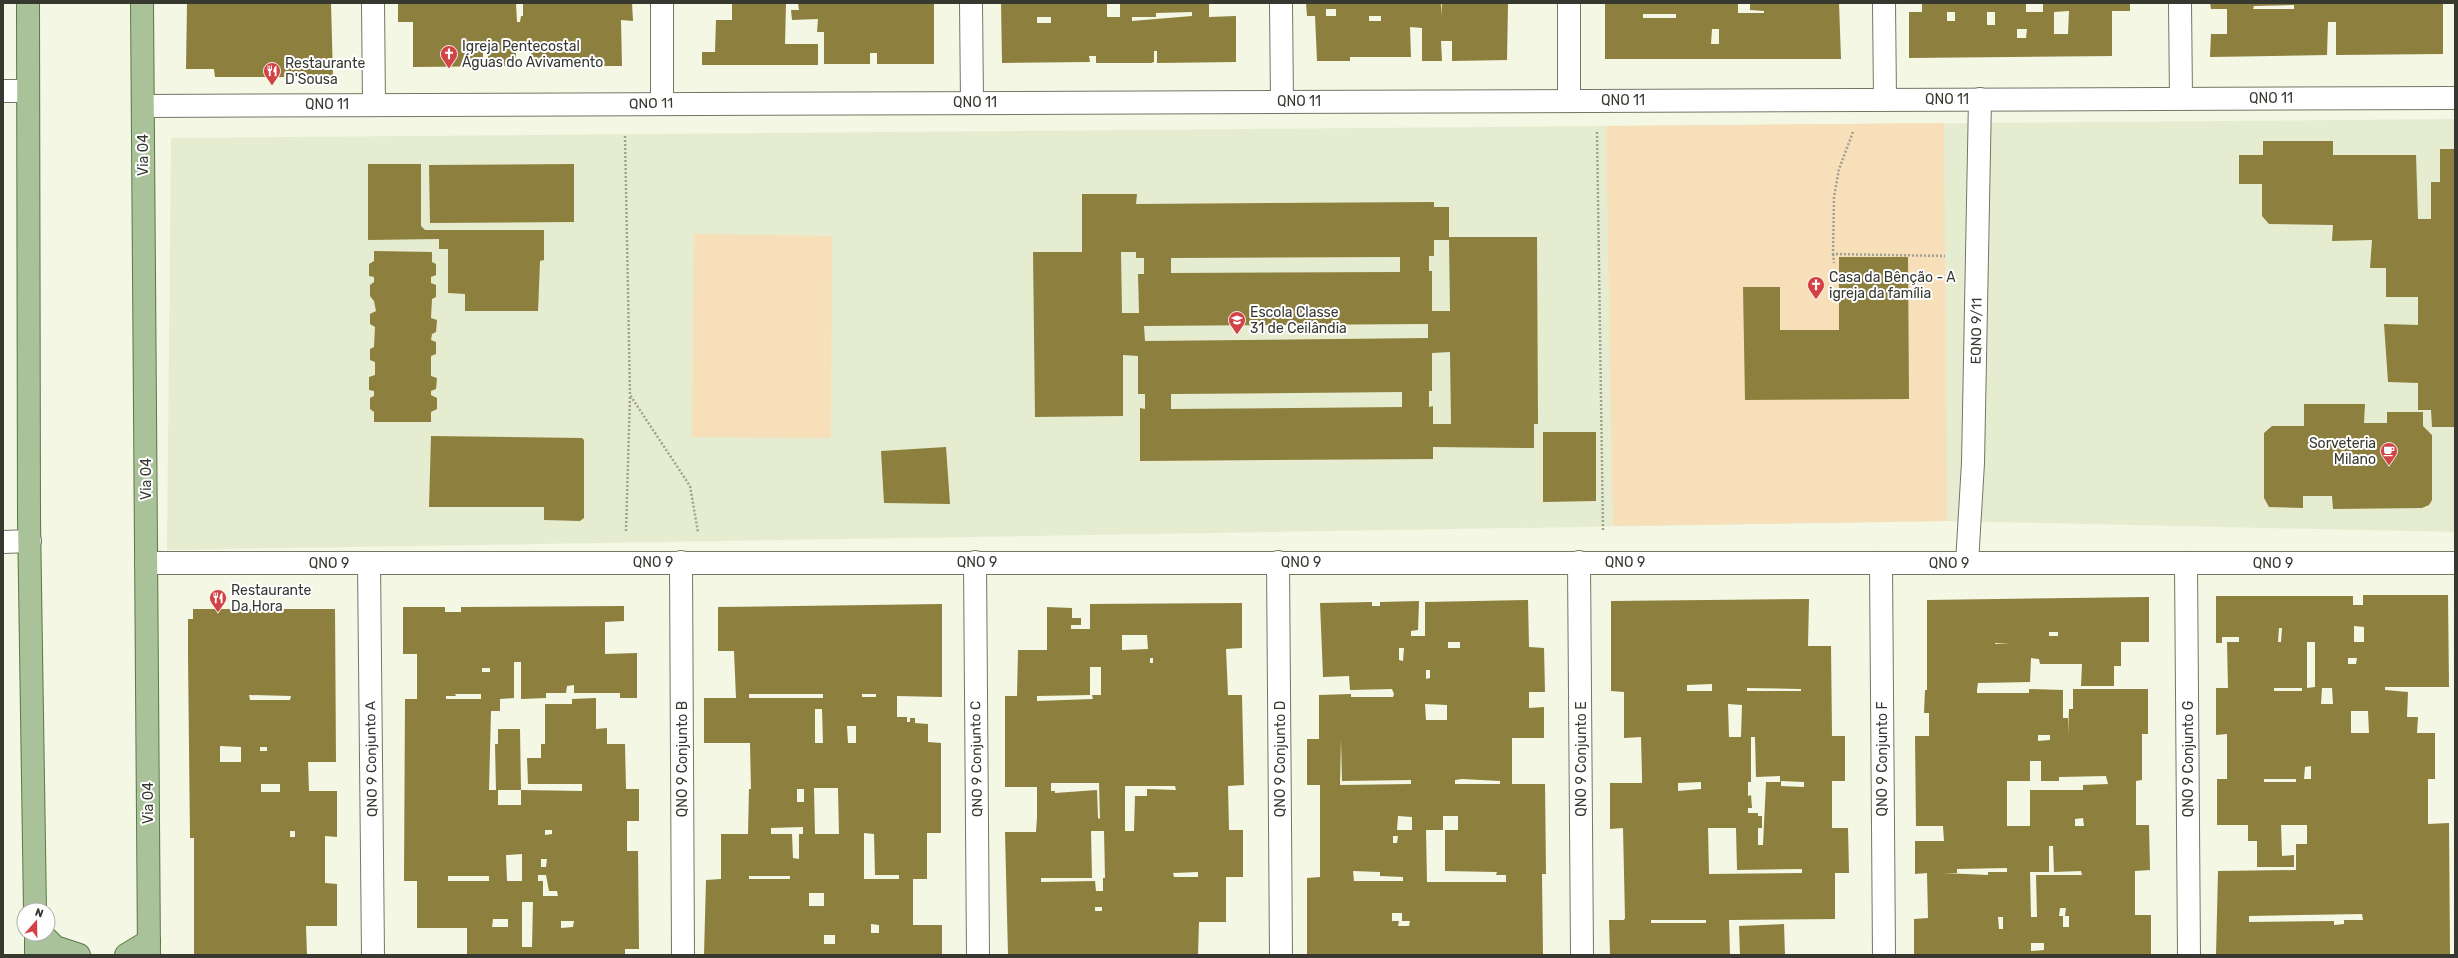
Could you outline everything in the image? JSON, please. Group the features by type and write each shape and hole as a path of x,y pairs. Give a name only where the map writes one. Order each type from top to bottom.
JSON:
{"main road":[{"path":"28,3 30,541 35,902"},
{"name":"Via O4","path":"142,3 149,948"},
{"path":"36,942 36,955"},
{"path":"49,942 54,947 79,955"},
{"path":"126,955 149,948"}],"street":[{"path":"373,3 374,104"},
{"path":"662,3 662,103"},
{"path":"971,3 972,102"},
{"path":"1281,3 1282,101"},
{"path":"1569,3 1569,100"},
{"path":"1875,99 1884,3"},
{"path":"2180,3 2181,98"},
{"path":"3,91 28,91"},
{"name":"QNO 11","path":"143,106 662,103 2455,98"},
{"name":"EQNO 9/11","path":"1967,563 1972,463 1980,99"},
{"path":"3,542 30,541"},
{"name":"QNO 9 Conjunto B","path":"681,562 683,955"},
{"name":"QNO 9 Conjunto C","path":"974,562 978,955"},
{"name":"QNO 9 Conjunto D","path":"1278,562 1281,955"},
{"name":"QNO 9 Conjunto E","path":"1579,562 1582,955"},
{"name":"QNO 9","path":"146,563 2455,563"},
{"name":"QNO 9 Conjunto A","path":"369,563 373,955"},
{"name":"QNO 9 Conjunto F","path":"1881,563 1884,955"},
{"name":"QNO 9 Conjunto G","path":"2186,563 2189,955"}],"path":[{"path":"1834,263 1834,197 1839,169 1875,99"},
{"path":"1596,100 1603,562"},
{"path":"624,562 630,395 625,104"},
{"path":"1833,254 1977,257"},
{"path":"630,395 690,486 704,562"}],"shaded area":[{"path":"2455,119 2455,532 1947,521 167,550 171,138"},
{"path":"1944,123 1947,521 1613,526 1606,126"},
{"path":"694,234 832,236 831,438 692,437"}],"building":[{"path":"187,3 331,3 333,77 215,77 214,69 186,69"},
{"path":"398,3 516,3 517,22 520,22 521,16 523,16 523,3 632,3 633,21 621,20 622,66 532,66 531,46 516,47 516,66 413,67 413,22 398,22","holes":["483,51 488,51 488,59 483,60"]},
{"path":"732,3 786,3 785,44 818,44 818,65 702,65 702,52 715,52 716,20 732,20"},
{"path":"798,3 934,3 934,64 877,64 877,53 870,53 870,64 824,64 824,32 817,32 818,19 792,20 791,10 799,10"},
{"path":"1001,3 1107,3 1107,17 1120,17 1120,3 1209,3 1209,17 1236,16 1236,62 1157,63 1157,51 1154,51 1154,62 1151,63 1096,63 1096,56 1089,56 1090,62 1002,63","holes":["1192,12 1192,16 1132,21 1132,17 1156,17 1156,13","1037,17 1051,17 1051,23 1037,23"]},
{"path":"1306,3 1441,3 1442,16 1442,3 1508,3 1507,60 1452,61 1452,41 1441,41 1442,61 1422,61 1422,28 1410,27 1411,57 1350,57 1350,61 1317,61 1315,16 1307,16","holes":["1326,9 1336,9 1336,16 1326,16","1369,16 1381,16 1381,21 1369,21"]},
{"path":"1605,3 1738,3 1738,13 1764,13 1764,11 1750,10 1750,3 1839,3 1841,59 1605,59","holes":["1643,14 1676,14 1676,18 1643,18","1712,29 1719,29 1719,44 1711,44"]},
{"path":"1922,3 2026,3 2026,12 2043,12 2043,3 2130,3 2130,11 2112,11 2112,56 1909,58 1909,12 1922,12","holes":["2069,11 2068,34 2054,34 2054,12","1947,12 1955,12 1955,21 1947,21","1987,12 1995,12 1995,25 1987,25","2017,29 2027,29 2026,38 2017,38"]},
{"path":"2210,3 2443,3 2443,54 2336,55 2336,22 2328,22 2327,55 2210,57 2211,34 2227,34 2227,9 2211,9","holes":["2294,5 2294,9 2253,9 2254,6"]},
{"path":"2263,141 2333,141 2333,155 2416,155 2418,219 2431,219 2431,182 2440,182 2440,149 2455,149 2455,427 2432,427 2431,410 2418,410 2418,383 2388,382 2384,324 2418,325 2418,297 2386,297 2386,268 2370,268 2372,240 2332,241 2333,225 2269,224 2262,216 2262,184 2239,184 2239,155 2263,155"},
{"path":"368,164 421,164 421,226 425,230 544,230 544,260 540,261 538,311 465,311 465,294 448,293 448,249 439,249 439,239 368,240"},
{"path":"574,164 574,222 430,223 429,165"},
{"path":"1082,194 1137,194 1136,204 1434,202 1434,207 1449,207 1449,237 1537,237 1538,424 1534,424 1534,448 1433,447 1433,459 1140,461 1140,408 1145,409 1145,394 1138,394 1138,356 1123,355 1123,416 1035,417 1033,252 1082,252","holes":["1434,240 1449,240 1450,311 1432,311 1432,271 1429,271 1429,256 1434,256","1121,252 1136,252 1136,258 1144,258 1144,274 1138,274 1139,313 1122,313","1400,257 1400,272 1171,273 1171,258","1428,324 1428,338 1145,341 1144,326","1450,352 1451,424 1433,424 1433,406 1429,407 1429,391 1432,391 1432,353","1402,392 1402,407 1171,409 1171,394"]},
{"path":"374,251 432,252 432,262 436,264 436,275 431,277 431,283 436,285 436,297 432,299 431,318 437,320 436,332 432,334 431,340 436,342 436,354 431,356 431,376 437,378 436,389 431,391 431,395 437,398 437,409 431,412 431,422 374,422 374,412 370,409 370,398 374,396 374,391 369,390 369,377 375,375 375,362 370,360 370,349 374,347 375,327 370,324 370,314 376,311 374,301 370,296 370,285 374,282 374,277 369,276 369,264 374,261"},
{"path":"1839,257 1908,257 1909,399 1745,400 1743,287 1780,287 1780,330 1839,330"},
{"path":"2304,404 2365,404 2364,423 2387,423 2387,412 2423,412 2423,426 2432,435 2432,500 2429,505 2422,508 2333,509 2332,496 2303,496 2303,508 2269,507 2264,498 2264,433 2272,426 2304,426"},
{"path":"1543,432 1596,432 1596,501 1543,502"},
{"path":"431,436 582,438 584,440 584,518 580,521 544,520 544,507 429,507"},
{"path":"946,447 950,504 884,503 881,451"},
{"path":"2363,595 2448,595 2449,687 2385,687 2385,690 2408,692 2407,717 2418,717 2417,733 2435,733 2435,779 2428,779 2428,824 2449,823 2450,955 2216,955 2218,871 2296,870 2296,844 2307,844 2307,825 2281,825 2282,856 2294,855 2294,867 2257,867 2257,841 2248,841 2248,825 2217,825 2217,779 2227,779 2227,734 2216,735 2216,688 2228,688 2227,642 2239,642 2239,637 2222,637 2222,643 2216,643 2216,596 2353,596 2353,605 2363,605","holes":["2354,626 2364,627 2364,642 2354,642","2279,628 2282,628 2281,642 2278,642","2307,642 2315,642 2315,687 2307,688","2348,658 2357,658 2356,664 2348,664","2274,688 2302,688 2302,691 2274,691","2322,688 2332,688 2333,704 2321,704","2351,711 2368,711 2369,733 2351,733","2311,766 2311,779 2304,779 2305,767","2264,779 2296,779 2296,782 2264,782","2362,914 2363,920 2344,920 2344,924 2334,925 2334,921 2249,922 2249,916"]},
{"path":"2149,597 2149,642 2121,642 2121,666 2114,666 2114,686 2081,686 2082,664 2040,664 2039,659 2031,658 2030,682 1978,683 1977,693 2029,693 2029,689 2063,690 2063,718 2068,718 2068,735 2069,709 2073,709 2073,689 2148,689 2148,734 2142,734 2142,780 2136,781 2136,825 2149,825 2150,870 2135,871 2135,915 2151,915 2151,955 1914,955 1914,919 1928,918 1927,873 1915,874 1915,841 1944,841 1943,826 1916,826 1915,736 1929,736 1929,713 1924,713 1925,690 1927,690 1927,600","holes":["2049,632 2058,632 2058,636 2049,636","2038,735 2050,735 2050,740 2038,741","2030,761 2041,761 2041,781 2059,781 2059,777 2106,776 2108,784 2083,785 2083,790 2030,790 2030,826 2007,826 2007,781 2030,781","2083,818 2084,826 2075,826 2075,819","2049,846 2053,846 2054,872 2081,871 2082,875 2036,875 2037,917 2031,917 2030,872 2049,872","2007,868 2007,872 1988,872 1988,875 1943,873 1957,873 1957,869","2060,908 2066,908 2065,916 2069,916 2069,927 2063,927 2063,916 2059,916","1998,917 2003,917 2003,929 1999,929","2031,943 2044,943 2044,950 2031,951"]},
{"path":"1809,599 1808,646 1831,646 1832,736 1845,736 1845,781 1832,781 1832,828 1848,828 1849,873 1835,873 1835,919 1729,920 1730,955 1610,955 1609,920 1624,920 1625,918 1623,828 1610,829 1610,783 1642,783 1641,737 1624,738 1624,692 1611,691 1611,601","holes":["1712,684 1712,691 1687,691 1687,685","1747,688 1801,689 1801,691 1747,691","1728,704 1742,705 1741,737 1729,737","1751,737 1755,737 1756,777 1780,776 1780,782 1766,782 1763,845 1758,845 1758,828 1762,828 1762,816 1758,816 1758,813 1748,813 1748,808 1752,808 1751,795 1748,796 1748,782 1751,782","1781,781 1804,782 1804,787 1781,786","1701,782 1701,789 1678,791 1678,783","1708,828 1736,828 1737,870 1802,869 1802,873 1709,874","1651,920 1706,920 1706,923 1651,923"]},
{"path":"1528,600 1529,647 1544,648 1545,692 1529,692 1529,708 1544,707 1544,738 1512,738 1512,784 1545,784 1546,874 1542,874 1543,955 1307,955 1307,878 1320,877 1320,785 1307,785 1307,739 1319,739 1319,695 1351,694 1351,697 1393,697 1394,694 1392,689 1350,690 1349,676 1323,677 1320,603 1372,602 1372,606 1380,606 1380,602 1419,601 1418,630 1411,631 1411,636 1425,636 1425,602","holes":["1448,642 1460,642 1460,648 1448,648","1399,648 1404,648 1403,661 1399,660","1426,670 1430,670 1430,678 1426,679","1425,704 1447,705 1447,720 1426,720","1341,739 1342,781 1411,780 1411,784 1340,785","1455,780 1500,781 1500,784 1455,784","1398,816 1412,817 1412,830 1397,830","1443,816 1458,816 1458,830 1445,830 1445,871 1497,872 1496,875 1506,875 1506,882 1427,882 1426,830 1443,830","1393,836 1398,836 1397,843 1393,843","1353,871 1380,872 1380,876 1403,877 1403,881 1354,881","1392,913 1402,913 1402,921 1410,921 1409,926 1398,926 1399,921 1392,921"]},
{"path":"1242,603 1242,648 1226,649 1228,695 1242,695 1244,785 1228,786 1229,830 1243,830 1243,877 1226,877 1226,922 1199,922 1198,955 1008,955 1005,832 1036,832 1037,787 1005,787 1005,696 1017,696 1018,650 1047,650 1047,607 1072,608 1072,618 1081,618 1081,625 1071,625 1071,629 1090,629 1090,604","holes":["1122,635 1147,635 1148,649 1122,650","1150,658 1153,658 1153,663 1150,663","1090,667 1101,667 1101,695 1092,695 1093,699 1037,701 1037,696 1090,695","1051,783 1099,783 1100,819 1098,818 1097,790 1055,793 1055,791 1051,791","1125,786 1175,786 1176,790 1147,789 1147,796 1135,796 1134,831 1125,831","1091,831 1104,831 1105,878 1103,878 1103,891 1096,891 1095,881 1041,882 1041,878 1092,878","1198,872 1198,877 1174,877 1173,873","1095,907 1102,907 1102,911 1095,911"]},
{"path":"942,604 942,697 897,696 897,717 907,717 907,722 910,722 910,718 915,718 915,723 928,724 928,742 941,743 941,833 927,833 927,879 913,879 913,925 942,925 942,955 704,955 706,880 721,879 721,834 748,834 749,789 751,789 750,743 704,743 704,698 736,698 734,651 718,651 718,607","holes":["749,694 823,694 823,698 749,698","862,694 876,694 876,697 862,697","815,709 822,709 823,743 815,743","847,726 856,726 856,743 848,743","814,788 838,788 839,834 815,834","797,789 804,789 804,802 797,802","803,827 803,834 799,834 799,859 793,858 792,834 771,834 771,828","864,833 874,834 875,875 899,875 899,879 864,879","749,876 790,876 790,879 749,879","809,893 824,893 824,906 809,906","871,924 879,925 879,933 871,933","824,935 835,935 835,944 824,944"]},
{"path":"624,606 624,621 605,622 605,654 637,653 637,698 620,698 620,693 574,693 574,685 567,686 566,693 546,693 546,698 521,699 521,662 514,662 514,698 500,699 500,711 491,711 489,790 496,790 495,744 498,744 498,729 520,729 521,790 582,791 582,784 528,784 527,758 541,758 541,744 545,744 545,704 572,704 572,699 596,698 596,729 607,728 607,744 625,744 626,789 639,789 639,821 627,821 627,851 638,851 639,949 625,949 625,955 467,955 467,928 417,928 417,881 404,881 405,699 417,699 417,654 403,654 403,607 445,607 445,612 461,612 461,607","holes":["482,668 490,668 490,672 482,672","455,694 481,694 481,699 446,699 446,696 456,696","498,790 521,790 521,805 498,805","545,830 552,830 552,834 545,835","522,854 522,881 507,881 506,855","541,859 547,859 546,867 541,867","538,875 546,875 549,891 557,891 558,896 543,896 543,881 538,881","448,876 489,876 489,881 448,881","522,902 533,902 532,947 522,947","493,919 508,919 508,927 492,927","561,921 574,921 573,927 561,928"]},
{"path":"193,609 335,609 336,762 308,762 309,791 337,791 337,837 325,836 325,883 337,884 337,926 306,926 307,955 194,955 194,838 190,838 188,655 188,619 193,619","holes":["249,695 291,696 290,700 250,700","220,746 241,747 241,762 220,762","260,747 267,747 267,751 260,751","261,784 280,784 280,792 261,792","290,831 295,831 295,837 290,837"]},
{"path":"1784,924 1785,955 1740,955 1739,926"}],"place":[{"name":"Igreja Pentecostal Águas do Avivamento","path":"449,69"},
{"name":"Restaurante D'Sousa","path":"272,86"},
{"name":"Casa da Bênção - A igreja da família","path":"1816,300"},
{"name":"Escola Classe 31 de Ceilândia","path":"1237,335"},
{"name":"Sorveteria Milano","path":"2389,466"},
{"name":"Restaurante Da Hora","path":"218,613"}]}
